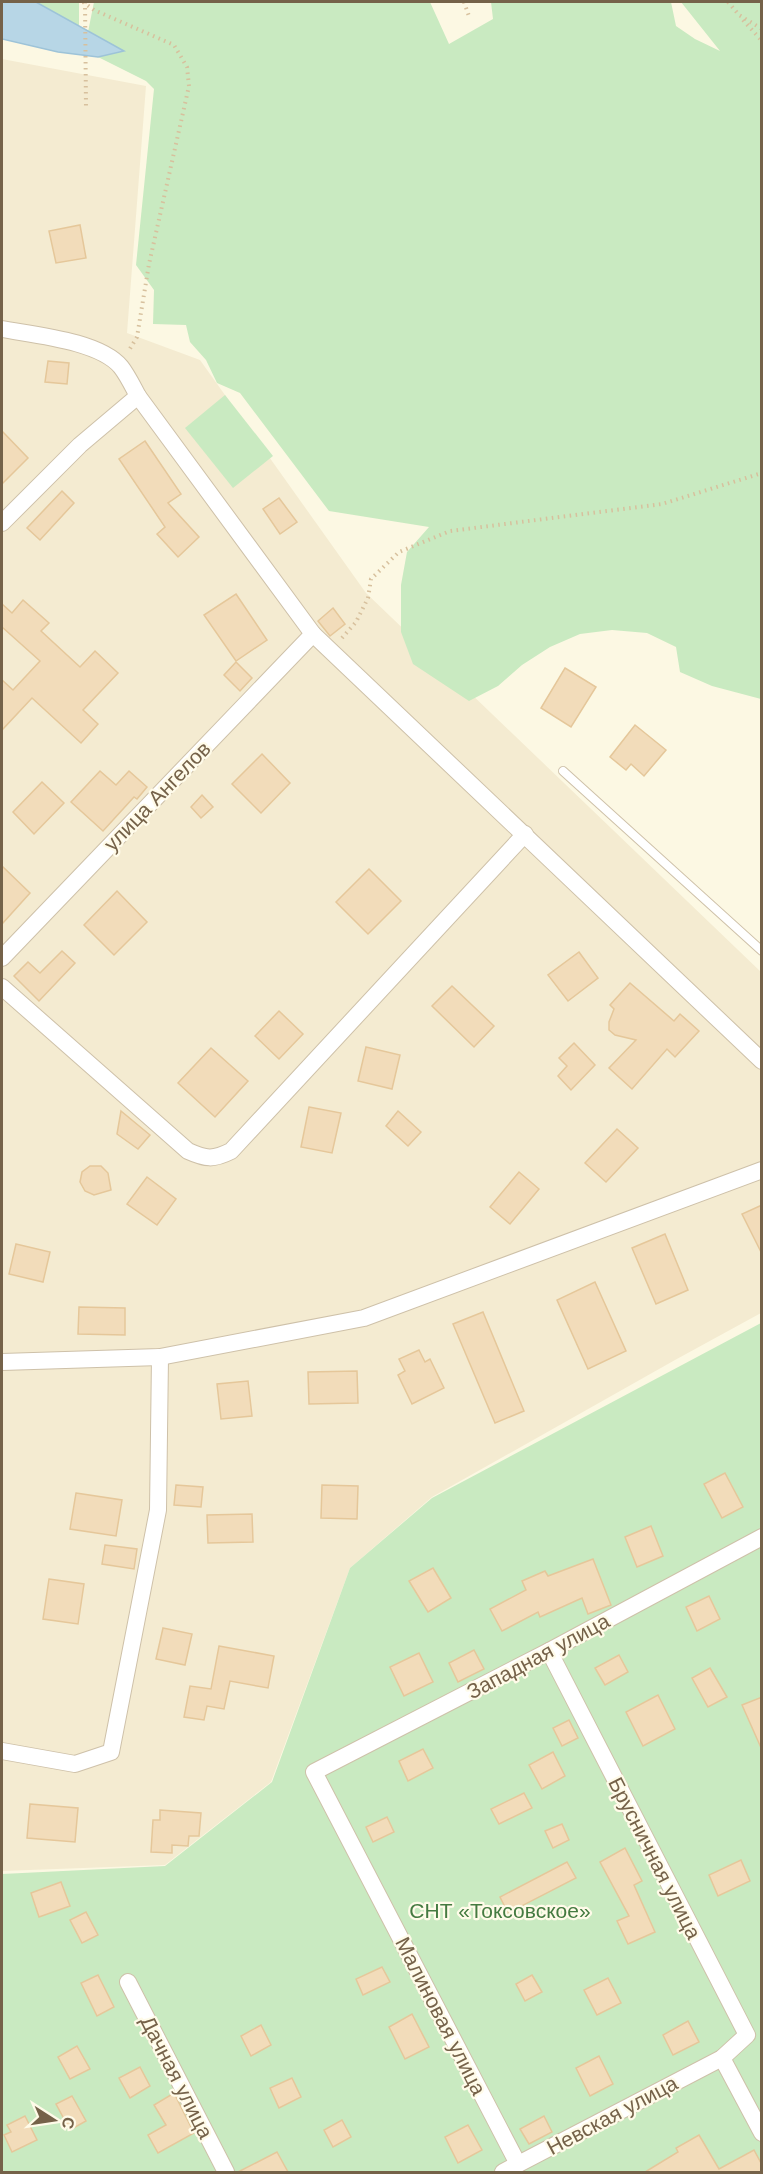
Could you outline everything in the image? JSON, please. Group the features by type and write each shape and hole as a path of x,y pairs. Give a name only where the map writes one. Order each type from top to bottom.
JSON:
{"street":[{"path":"2,329 79,344 101,353 120,366 138,396 313,634 762,1061"},
{"path":"2,523 80,445 138,396"},
{"name":"улица Ангелов","path":"2,958 313,634"},
{"path":"2,987 188,1151 202,1157 218,1158 231,1151 525,834"},
{"path":"2,1362 160,1358 364,1318 762,1170"},
{"path":"2,1751 75,1764 111,1752 158,1510 160,1358"},
{"name":"Западная улица","path":"314,1772 549,1651 762,1537"},
{"name":"Брусничная улица","path":"549,1651 747,2035 722,2058"},
{"name":"Малиновая улица","path":"314,1772 518,2164"},
{"name":"Дачная улица","path":"128,1982 226,2172"},
{"path":"722,2058 762,2133"},
{"name":"Невская улица","path":"503,2172 722,2058"}],"lane":[{"path":"563,771 762,951"}],"path":[{"path":"84,2 86,108"},
{"path":"84,2 94,10 174,45 187,67 189,86 149,264 137,337 120,366"},
{"path":"464,2 470,19"},
{"path":"728,2 762,41"},
{"path":"739,15 762,29"},
{"path":"330,651 357,622 368,598 371,579 399,552 450,531 663,504 762,473"}],"shaded area":[{"path":"2,59 146,86 127,333 200,360 366,593 761,972 761,1313 432,1497 350,1568 271,1782 165,1865 2,1871"}],"green space":[{"path":"36,2 79,2 79,27"},
{"path":"94,2 430,2 449,44 493,19 491,2 671,2 676,26 695,39 720,51 681,2 761,2 761,699 712,686 680,672 676,647 647,633 612,630 580,634 550,647 522,665 498,686 469,701 413,664 401,632 401,585 407,552 429,527 329,511 240,393 217,383 206,360 190,342 186,325 153,324 154,290 136,265 154,89 146,81 98,57 123,51 88,32"},
{"path":"225,395 273,456 233,488 185,428"},
{"name":"СНТ «Токсовское»","path":"761,1323 761,2172 2,2172 2,1874 165,1866 272,1782 350,1568 432,1498"}],"water":[{"path":"2,2 36,2 124,51 98,57 58,52 2,39"}],"building":[{"path":"80,225 86,258 56,263 49,231"},
{"path":"48,361 69,363 67,384 45,382"},
{"path":"2,431 28,458 2,484"},
{"path":"145,441 181,494 168,503 199,537 178,557 157,534 165,527 119,459"},
{"path":"62,491 74,503 40,540 27,528"},
{"path":"279,498 297,522 280,534 263,509"},
{"path":"236,594 267,640 236,661 204,615"},
{"path":"23,600 49,623 41,631 80,667 95,651 118,673 83,710 98,724 81,743 32,698 2,730 2,680 13,690 40,661 2,627 2,604 12,613"},
{"path":"333,608 345,624 330,636 318,621"},
{"path":"236,662 252,678 240,691 224,675"},
{"path":"565,668 596,687 571,727 541,708"},
{"path":"635,725 666,750 644,776 631,764 626,770 610,757"},
{"path":"262,754 290,783 261,813 232,784"},
{"path":"100,771 116,785 129,771 147,787 137,799 134,797 103,831 71,802"},
{"path":"42,782 64,803 34,834 13,812"},
{"path":"202,795 213,807 201,818 191,807"},
{"path":"2,866 30,893 2,924"},
{"path":"369,869 401,901 368,934 336,902"},
{"path":"117,891 147,922 114,955 84,925"},
{"path":"62,951 75,963 39,1001 14,976 28,962 40,973"},
{"path":"579,952 598,978 568,1001 548,975"},
{"path":"630,983 674,1021 680,1014 699,1031 675,1057 667,1049 632,1089 609,1068 636,1040 615,1035 609,1030 609,1022 614,1009 610,1005"},
{"path":"452,986 494,1026 474,1047 432,1006"},
{"path":"279,1011 303,1034 279,1059 255,1036"},
{"path":"574,1043 595,1065 571,1090 558,1076 567,1066 559,1058"},
{"path":"366,1047 400,1055 392,1089 358,1081"},
{"path":"211,1048 248,1081 215,1117 178,1083"},
{"path":"309,1107 341,1113 332,1153 301,1147"},
{"path":"121,1111 150,1135 138,1149 117,1134"},
{"path":"398,1111 421,1132 408,1146 386,1126"},
{"path":"617,1129 638,1148 606,1182 585,1163"},
{"path":"90,1166 101,1166 108,1173 111,1190 94,1195 85,1191 80,1182 82,1172"},
{"path":"519,1172 539,1189 510,1224 490,1207"},
{"path":"147,1177 176,1199 157,1225 127,1204"},
{"path":"762,1205 762,1254 742,1214"},
{"path":"665,1234 688,1290 656,1304 632,1248"},
{"path":"16,1244 50,1252 43,1282 9,1274"},
{"path":"595,1282 626,1351 588,1369 557,1300"},
{"path":"79,1307 125,1308 125,1335 78,1334"},
{"path":"483,1312 524,1411 495,1423 453,1324"},
{"path":"419,1350 425,1362 430,1359 444,1388 412,1404 398,1375 405,1371 399,1359"},
{"path":"357,1371 358,1403 309,1404 308,1372"},
{"path":"248,1381 252,1416 221,1419 217,1384"},
{"path":"725,1473 743,1507 722,1518 704,1484"},
{"path":"176,1485 203,1487 201,1507 174,1505"},
{"path":"322,1485 358,1486 357,1519 321,1518"},
{"path":"76,1493 122,1500 116,1536 70,1529"},
{"path":"252,1514 253,1542 208,1543 207,1515"},
{"path":"651,1526 663,1556 637,1567 625,1537"},
{"path":"105,1545 137,1549 134,1569 102,1564"},
{"path":"593,1559 611,1605 588,1614 582,1598 540,1617 538,1612 502,1631 490,1609 526,1590 522,1581 545,1571 548,1576"},
{"path":"433,1568 451,1598 428,1612 409,1581"},
{"path":"49,1579 84,1584 78,1624 43,1619"},
{"path":"709,1596 720,1619 697,1631 686,1607"},
{"path":"163,1628 192,1634 185,1665 156,1659"},
{"path":"219,1646 274,1656 268,1688 230,1681 224,1709 207,1706 204,1720 184,1717 190,1686 211,1689"},
{"path":"474,1650 484,1669 458,1682 449,1663"},
{"path":"419,1653 433,1682 404,1696 390,1667"},
{"path":"619,1655 628,1672 605,1685 595,1668"},
{"path":"710,1668 727,1697 708,1707 692,1678"},
{"path":"658,1695 675,1729 643,1746 626,1712"},
{"path":"762,1697 762,1750 742,1705"},
{"path":"569,1720 578,1738 562,1746 553,1728"},
{"path":"423,1749 433,1768 408,1781 399,1761"},
{"path":"553,1752 565,1776 542,1789 529,1765"},
{"path":"524,1793 532,1808 499,1824 491,1809"},
{"path":"30,1804 78,1808 75,1842 27,1838"},
{"path":"160,1810 201,1813 199,1836 189,1836 188,1846 172,1845 172,1853 151,1852 153,1820 160,1820"},
{"path":"387,1817 394,1832 373,1842 366,1827"},
{"path":"562,1824 569,1840 553,1848 545,1831"},
{"path":"625,1848 642,1881 634,1885 655,1932 628,1944 617,1921 629,1916 600,1862"},
{"path":"741,1860 750,1881 718,1896 709,1875"},
{"path":"567,1862 576,1878 508,1913 500,1897"},
{"path":"61,1882 70,1906 39,1917 31,1893"},
{"path":"86,1912 98,1935 82,1943 70,1920"},
{"path":"382,1967 390,1982 363,1995 356,1979"},
{"path":"98,1975 114,2007 97,2016 81,1983"},
{"path":"532,1975 542,1992 525,2001 516,1984"},
{"path":"608,1978 621,2003 597,2015 584,1990"},
{"path":"412,2014 429,2047 405,2059 389,2027"},
{"path":"688,2021 699,2042 673,2055 663,2035"},
{"path":"261,2025 271,2045 251,2056 241,2036"},
{"path":"77,2046 90,2069 70,2079 58,2057"},
{"path":"599,2056 613,2084 590,2096 576,2068"},
{"path":"140,2067 150,2086 130,2098 119,2078"},
{"path":"292,2078 301,2097 279,2108 270,2088"},
{"path":"174,2093 194,2133 158,2153 148,2135 166,2125 154,2105"},
{"path":"72,2096 86,2121 70,2130 56,2104"},
{"path":"25,2116 37,2140 12,2152 4,2135 11,2132 7,2125"},
{"path":"544,2116 552,2132 529,2144 520,2129"},
{"path":"342,2120 351,2137 333,2147 324,2130"},
{"path":"468,2125 482,2150 458,2163 445,2137"},
{"path":"699,2135 719,2169 754,2150 762,2165 762,2172 645,2172 678,2152 676,2148"},
{"path":"277,2152 288,2172 238,2172"}]}
